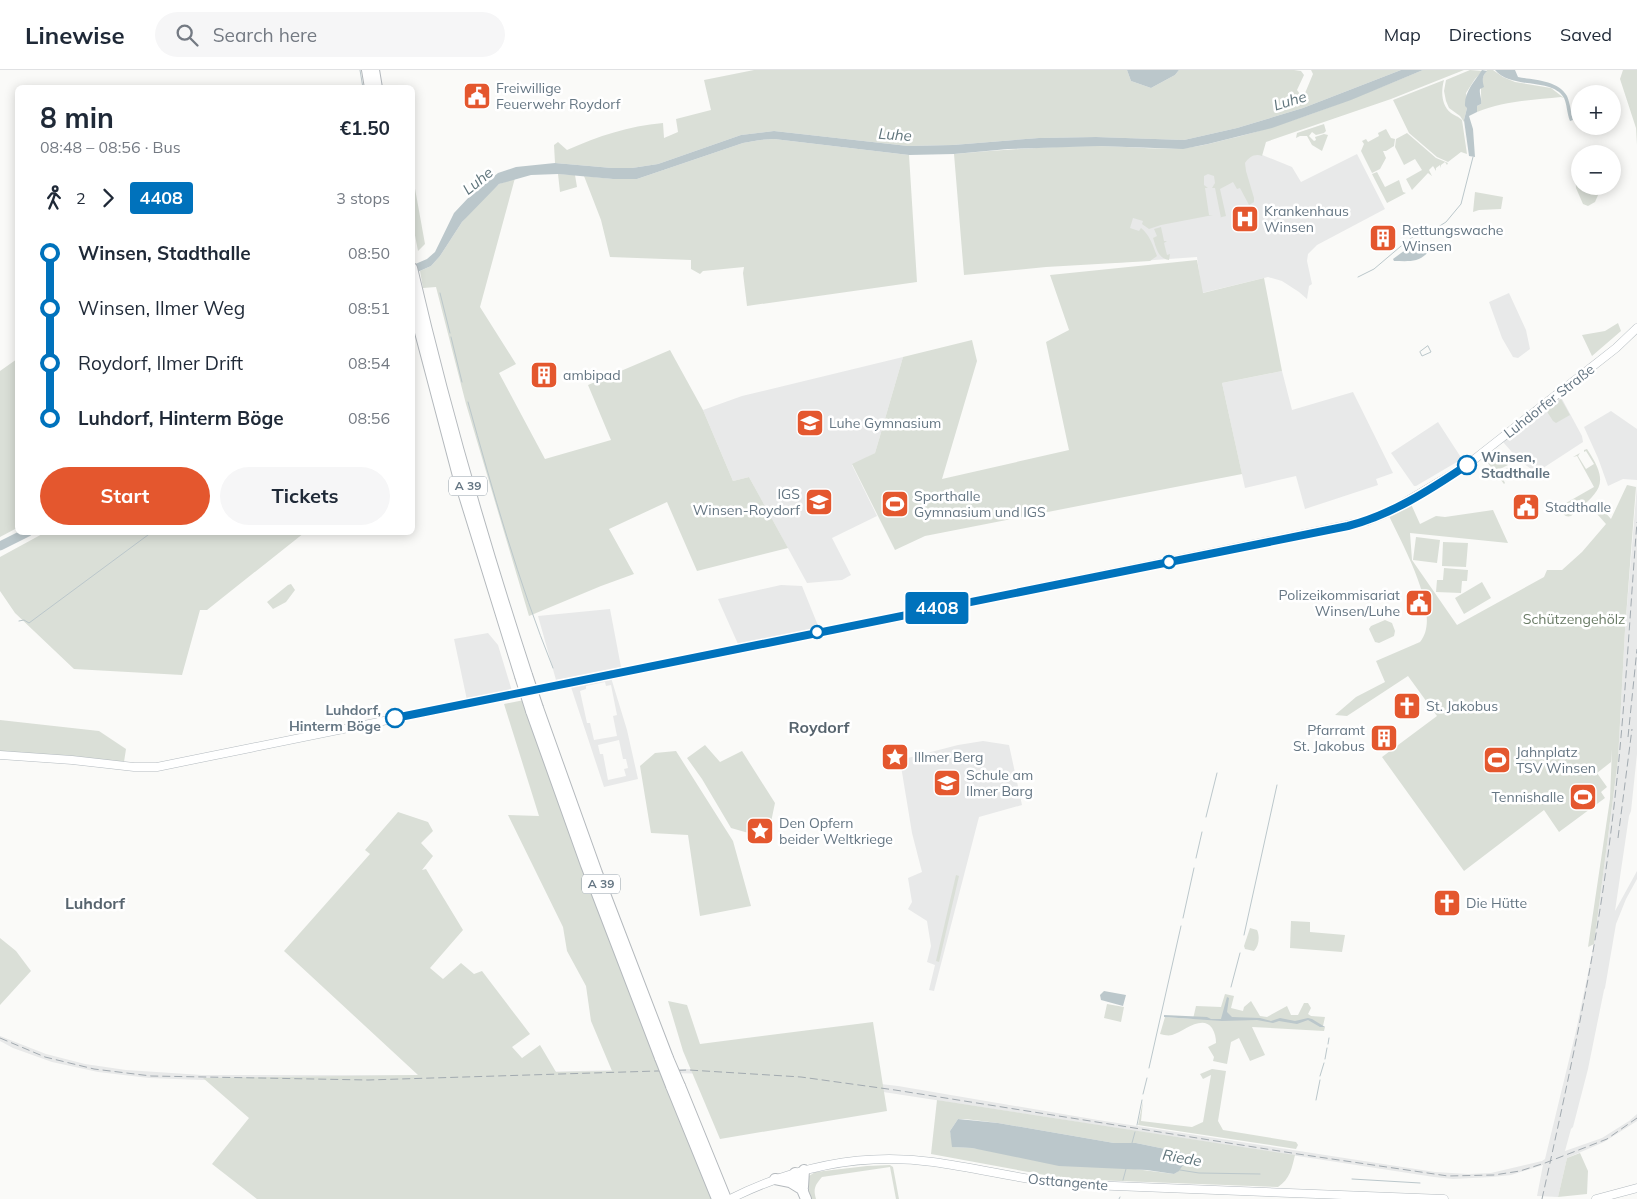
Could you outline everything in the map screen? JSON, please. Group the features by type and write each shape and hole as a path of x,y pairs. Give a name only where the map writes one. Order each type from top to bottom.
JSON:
{"highway":[{"path":"367,70 370,85"},
{"path":"374,70 376,85"},
{"name":"A 39","path":"415,298 439,406 465,502 590,874 715,1182 726,1199"},
{"path":"799,1172 805,1195"},
{"path":"775,1180 790,1182 805,1195"},
{"name":"A 39","path":"715,1182 717,1199"}],"main road":[{"name":"Luhdorfer Straße","path":"0,755 134,767 157,766 1342,527 1376,518 1467,465 1616,348 1637,328"},
{"name":"Osttangente","path":"730,1199 775,1180 826,1165 853,1161 902,1159 946,1164 1018,1178 1064,1184 1444,1199"},
{"path":"1596,1199 1637,1188"}],"shaded area":[{"name":"Krankenhaus Winsen","path":"1255,152 1292,167 1301,182 1357,154 1385,209 1317,245 1308,254 1307,261 1312,284 1309,286 1307,299 1282,281 1268,277 1202,293 1197,257 1112,263 1128,201 1193,179"},
{"path":"1509,293 1526,330 1530,349 1518,358 1513,357 1502,338 1489,302"},
{"path":"903,357 875,453 852,465 877,516 832,538 851,575 842,580 807,583 749,477 733,481 703,410 742,396"},
{"path":"1282,371 1292,410 1353,392 1393,473 1376,479 1378,485 1305,509 1296,476 1245,488 1222,383"},
{"path":"1561,397 1582,436 1583,442 1537,472 1519,460 1503,442"},
{"path":"1611,411 1637,429 1637,480 1623,479 1608,486 1584,427"},
{"path":"1438,422 1462,459 1414,486 1391,453"},
{"path":"1637,485 1637,754 1631,811 1615,911 1637,871 1637,879 1626,899 1616,924 1588,1069 1565,1151 1602,1138 1637,1114 1637,1121 1604,1142 1567,1158 1558,1197 1537,1196 1543,1165 1511,1175 1453,1179 1434,1177 825,1083 724,1074 664,1073 202,1080 149,1078 98,1072 52,1062 13,1048 0,1041 0,1036 46,1054 85,1064 126,1070 202,1075 419,1075 657,1069 767,1071 898,1086 1098,1120 1435,1172 1491,1173 1542,1161 1545,1159 1576,1031 1594,944 1618,760 1625,630"},
{"path":"781,585 802,586 819,628 738,644 718,599"},
{"path":"610,609 621,667 609,671 627,730 638,779 604,787 568,678 556,680 538,616","holes":["605,682 606,686 611,685 617,715 613,716 617,736 594,740 590,723 587,723 580,691 586,689 586,686","619,740 623,759 626,759 628,768 624,769 626,776 608,780 603,754 600,754 598,745"]},
{"path":"488,633 498,645 512,691 467,700 454,639"},
{"path":"983,741 1009,745 1022,805 979,817 934,991 929,990 935,965 927,962 931,946 927,921 908,909 912,902 908,878 922,872 912,833 900,760 958,745"}],"green space":[{"path":"754,70 1127,70 1131,81 1151,88 1175,75 1179,70 1294,70 1301,71 1304,75 1297,90 1303,98 1313,74 1311,70 1401,70 1303,108 1237,128 1184,140 1096,137 1039,138 953,145 908,146 774,131 741,135 658,164 632,168 555,163 554,145 558,142 567,150 614,132 663,123 664,138 678,132 676,119 711,110 704,80"},
{"path":"1423,70 1464,70 1391,99 1266,142 1262,156 1252,156 1245,163 1254,202 1249,205 1240,188 1237,189 1233,182 1220,189 1226,216 1221,217 1215,188 1212,188 1215,183 1214,176 1208,174 1204,176 1204,185 1208,188 1205,188 1209,215 1213,215 1149,229 1142,224 1143,221 1133,218 1130,228 1139,231 1141,228 1149,237 1154,248 1157,256 1150,261 1046,267 964,275 954,154 1062,147 1108,146 1161,149 1196,146 1237,137 1285,123"},
{"path":"1470,70 1483,71 1466,93 1467,108 1464,120 1468,156 1464,122 1460,116 1449,108 1444,91 1446,80"},
{"path":"1487,70 1493,70 1515,82 1551,88 1564,98 1497,105 1477,112 1477,106 1481,104 1481,83"},
{"path":"1623,70 1637,70 1637,145 1636,128 1620,79"},
{"path":"1444,80 1442,93 1445,106 1451,113 1462,120 1467,154 1461,152 1448,162 1437,157 1409,133 1393,100"},
{"path":"1324,124 1326,131 1324,133 1316,135 1312,132 1309,136 1314,141 1316,140 1315,137 1324,134 1328,135 1322,151 1312,145 1307,136 1296,138 1297,133"},
{"path":"1386,129 1391,138 1395,139 1394,146 1383,151 1386,158 1380,169 1372,173 1361,151 1364,144 1362,141 1366,139 1368,142 1379,136 1378,133"},
{"path":"1407,133 1436,158 1448,163 1447,165 1445,162 1441,165 1441,168 1440,165 1436,168 1436,171 1433,166 1429,170 1432,176 1428,173 1412,190 1406,179 1422,170 1415,159 1404,165 1395,147 1396,139"},
{"path":"774,139 909,155 917,282 747,306 744,267 703,271 700,274 691,269 691,260 610,257 601,220 584,176 637,179 743,143"},
{"path":"1377,172 1385,187 1399,180 1403,192 1406,193 1387,203 1372,174"},
{"path":"558,174 575,175 577,187 560,192"},
{"path":"515,178 480,307 516,364 499,373 545,459 611,440 588,385 670,350 703,410 733,481 749,477 788,548 697,571 667,502 609,529 634,574 529,616 466,404 436,287 423,288 420,271 431,266 440,256 462,222 477,204 499,184"},
{"path":"415,189 425,244 418,251 415,235"},
{"path":"1475,192 1503,197 1501,209 1473,212"},
{"path":"1579,195 1598,195 1595,202 1588,206 1583,204"},
{"path":"1161,227 1164,241 1167,241 1164,243 1167,255 1170,254 1169,260 1160,255 1153,238 1157,236 1154,229"},
{"path":"1197,260 1203,293 1264,278 1282,371 1222,383 1242,474 925,536 895,550 852,464 875,453 903,357 972,340 977,361 942,479 1069,450 1046,342 1069,330 1050,275"},
{"path":"1618,323 1621,331 1592,356 1582,335 1605,331"},
{"path":"15,360 15,529 0,537 0,371"},
{"path":"1561,399 1570,415 1556,423 1546,410"},
{"path":"1587,449 1599,471 1599,487 1589,500 1571,516 1567,516 1559,507 1594,487 1577,456 1573,457 1580,453 1578,456 1586,469 1594,464 1586,451 1584,452"},
{"path":"1495,450 1508,465 1498,470 1501,476 1503,474 1501,472 1509,467 1513,473 1503,479 1504,484 1484,458"},
{"name":"Schützengehölz","path":"1627,485 1636,487 1625,630 1618,760 1594,944 1588,947 1610,799 1612,749 1611,762 1597,773 1607,787 1601,792 1605,798 1559,832 1544,810 1464,871 1382,757 1437,716 1408,676 1347,716 1335,715 1356,697 1385,682 1376,661 1420,642 1426,630 1427,615 1424,598 1411,561 1389,516 1411,504 1420,524 1436,516 1445,517 1493,510 1508,543 1410,533 1412,560 1457,625 1544,577 1547,570 1562,570 1582,552 1606,524 1590,506 1596,502 1611,519"},
{"path":"40,535 301,535 207,610 200,610 182,675 74,669 15,613 0,591 0,557"},
{"path":"1416,537 1440,540 1437,563 1413,560"},
{"path":"1443,542 1468,543 1466,567 1442,566"},
{"path":"1444,568 1468,570 1467,581 1462,581 1461,593 1436,592 1437,580 1443,580"},
{"path":"1482,582 1491,598 1464,614 1455,598"},
{"path":"291,584 295,590 286,602 273,609 267,602"},
{"path":"1385,620 1392,623 1395,631 1394,636 1379,643 1375,642 1369,629 1371,626"},
{"path":"524,700 581,867 711,1199 257,1199 212,1164 249,1118 203,1078 418,1075 284,951 370,854 365,850 398,812 428,822 433,831 421,843 433,856 422,870 426,869 463,930 430,968 443,979 461,963 474,974 482,971 530,1034 512,1047 522,1058 540,1045 556,1072 612,1071 591,1021 586,986 567,951 563,927 508,815 539,816 504,704"},
{"path":"0,720 99,731 126,749 124,762 0,751"},
{"path":"705,745 720,762 742,751 775,803 771,822 752,834 731,828 702,779 687,758"},
{"path":"676,751 733,841 751,906 700,916 688,835 651,833 640,766 655,753"},
{"path":"956,875 959,876 939,962 936,961"},
{"path":"1291,921 1310,922 1310,932 1345,935 1342,952 1290,948"},
{"path":"1250,928 1257,930 1258,935 1258,944 1254,951 1245,949 1244,946"},
{"path":"0,938 16,951 31,971 0,1005"},
{"path":"1225,994 1234,996 1231,1008 1243,1011 1244,1007 1251,1001 1260,1016 1267,1017 1287,1006 1291,1015 1298,1015 1304,1003 1308,1003 1311,1008 1308,1014 1325,1017 1324,1031 1252,1027 1265,1055 1250,1061 1239,1038 1231,1042 1227,1064 1213,1061 1214,1057 1208,1047 1216,1043 1216,1039 1212,1028 1208,1024 1198,1023 1172,1035 1160,1034 1165,1017 1193,1019 1196,1006 1221,1007"},
{"path":"668,1001 687,1005 700,1044 873,1022 887,1111 720,1139 683,1051"},
{"path":"1107,1004 1124,1007 1121,1022 1104,1018"},
{"path":"1212,1069 1226,1071 1218,1121 1223,1130 1296,1142 1298,1145 1296,1149 1138,1125 1143,1101 1141,1121 1192,1127 1203,1122 1211,1075 1203,1079 1200,1074"},
{"path":"937,1100 1295,1155 1288,1177 1278,1187 1067,1179 931,1154","holes":["958,1119 1114,1143 1136,1143 1180,1152 1185,1154 1185,1160 1181,1168 1174,1174 953,1147 950,1131"]},
{"path":"1580,1153 1588,1171 1587,1194 1558,1197 1567,1158"},
{"path":"890,1165 893,1167 899,1199 896,1199 890,1167 822,1177 815,1187 816,1199 810,1199 808,1188 809,1176 815,1172"}],"water":[{"path":"1127,70 1179,70 1175,75 1151,88 1131,81"},
{"path":"1401,70 1423,70 1351,100 1272,128 1183,149 1099,146 909,155 774,139 743,143 637,179 613,179 558,174 531,175 499,184 462,222 440,256 431,266 415,273 415,264 427,259 435,252 454,213 470,196 498,173 516,167 555,163 632,168 658,164 741,135 774,131 908,146 953,145 1039,138 1096,137 1184,140 1237,128 1303,108"},
{"path":"1482,70 1487,71 1483,78 1484,87 1480,89 1481,104 1477,106 1477,112 1469,116 1473,129 1475,157 1469,156 1464,120 1467,108 1465,101 1470,87"},
{"path":"1495,70 1515,70 1518,77 1545,82 1558,87 1567,96 1571,111 1571,121 1565,100 1558,92 1541,85 1511,80"},
{"path":"1416,242 1421,242 1428,252 1425,256 1413,261 1394,261 1393,259"},
{"path":"1104,991 1126,995 1123,1006 1101,1000 1100,995"},
{"path":"1227,997 1229,998 1227,1012 1232,1017 1260,1018 1271,1021 1280,1018 1295,1021 1308,1018 1325,1027 1320,1027 1308,1020 1297,1024 1279,1021 1273,1023 1257,1020 1222,1021 1164,1017 1164,1015 1221,1019"},
{"path":"958,1119 998,1123 1114,1143 1136,1143 1180,1152 1185,1154 1186,1161 1179,1171 1174,1174 1147,1170 1059,1166 972,1148 952,1147 950,1131"}],"waterway":[{"path":"360,70 362,85"},
{"path":"1358,277 1374,269 1421,231 1438,227 1446,222 1461,204 1473,157"},
{"path":"440,293 450,333"},
{"path":"451,337 462,382"},
{"path":"1428,346 1431,352 1422,356 1420,352 1428,346"},
{"path":"468,402 517,569 553,668"},
{"name":"Luhe","path":"0,546 22,535"},
{"path":"19,621 24,620 29,623 148,535"},
{"name":"Riede","path":"1206,817 1217,773"},
{"path":"1244,935 1277,785"},
{"name":"Riede","path":"1196,858 1202,832"},
{"name":"Riede","path":"1183,918 1194,868"},
{"name":"Riede","path":"1149,1068 1181,926"},
{"path":"1231,987 1240,953"},
{"path":"1328,1044 1329,1038"},
{"path":"1325,1059 1327,1048"},
{"path":"1320,1076 1324,1063"},
{"name":"Riede","path":"1143,1094 1147,1078"},
{"path":"1316,1100 1320,1080"},
{"name":"Riede","path":"1137,1125 1142,1100"},
{"name":"Riede","path":"1132,1143 1135,1132"},
{"path":"1123,1180 1126,1169"},
{"name":"Riede","path":"1180,1170 1199,1173 1260,1174"},
{"name":"Riede","path":"1352,1179 1420,1183"}],"railway":[{"path":"1542,1199 1581,1016 1605,877 1626,677 1637,522"},
{"path":"1628,737 1637,649"},
{"path":"1618,838 1632,729"},
{"path":"0,1038 45,1057 94,1069 151,1076 368,1080 689,1070 801,1077 1448,1176 1494,1175 1520,1171 1607,1139 1637,1118"}],"bus line":[{"name":"4408","path":"395,718 1348,526 1376,518 1446,479 1467,465"}],"place":[{"name":"Freiwillige Feuerwehr Roydorf","path":"477,96"},
{"name":"Krankenhaus Winsen","path":"1245,219"},
{"name":"Rettungswache Winsen","path":"1383,238"},
{"name":"ambipad","path":"544,375"},
{"name":"Luhe Gymnasium","path":"810,423"},
{"name":"Winsen, Stadthalle","path":"1467,465"},
{"name":"IGS Winsen-Roydorf","path":"819,502"},
{"name":"Sporthalle Gymnasium und IGS","path":"895,504"},
{"name":"Stadthalle","path":"1526,507"},
{"name":"Polizeikommisariat Winsen/Luhe","path":"1419,603"},
{"name":"St. Jakobus","path":"1407,706"},
{"name":"Luhdorf, Hinterm Böge","path":"395,718"},
{"name":"Pfarramt St. Jakobus","path":"1384,738"},
{"name":"Illmer Berg","path":"895,757"},
{"name":"Jahnplatz TSV Winsen","path":"1497,760"},
{"name":"Schule am Ilmer Barg","path":"947,783"},
{"name":"Tennishalle","path":"1583,797"},
{"name":"Den Opfern beider Weltkriege","path":"760,831"},
{"name":"Die Hütte","path":"1447,903"}],"district":[{"name":"Roydorf","path":"819,727"},
{"name":"Luhdorf","path":"95,903"}]}
